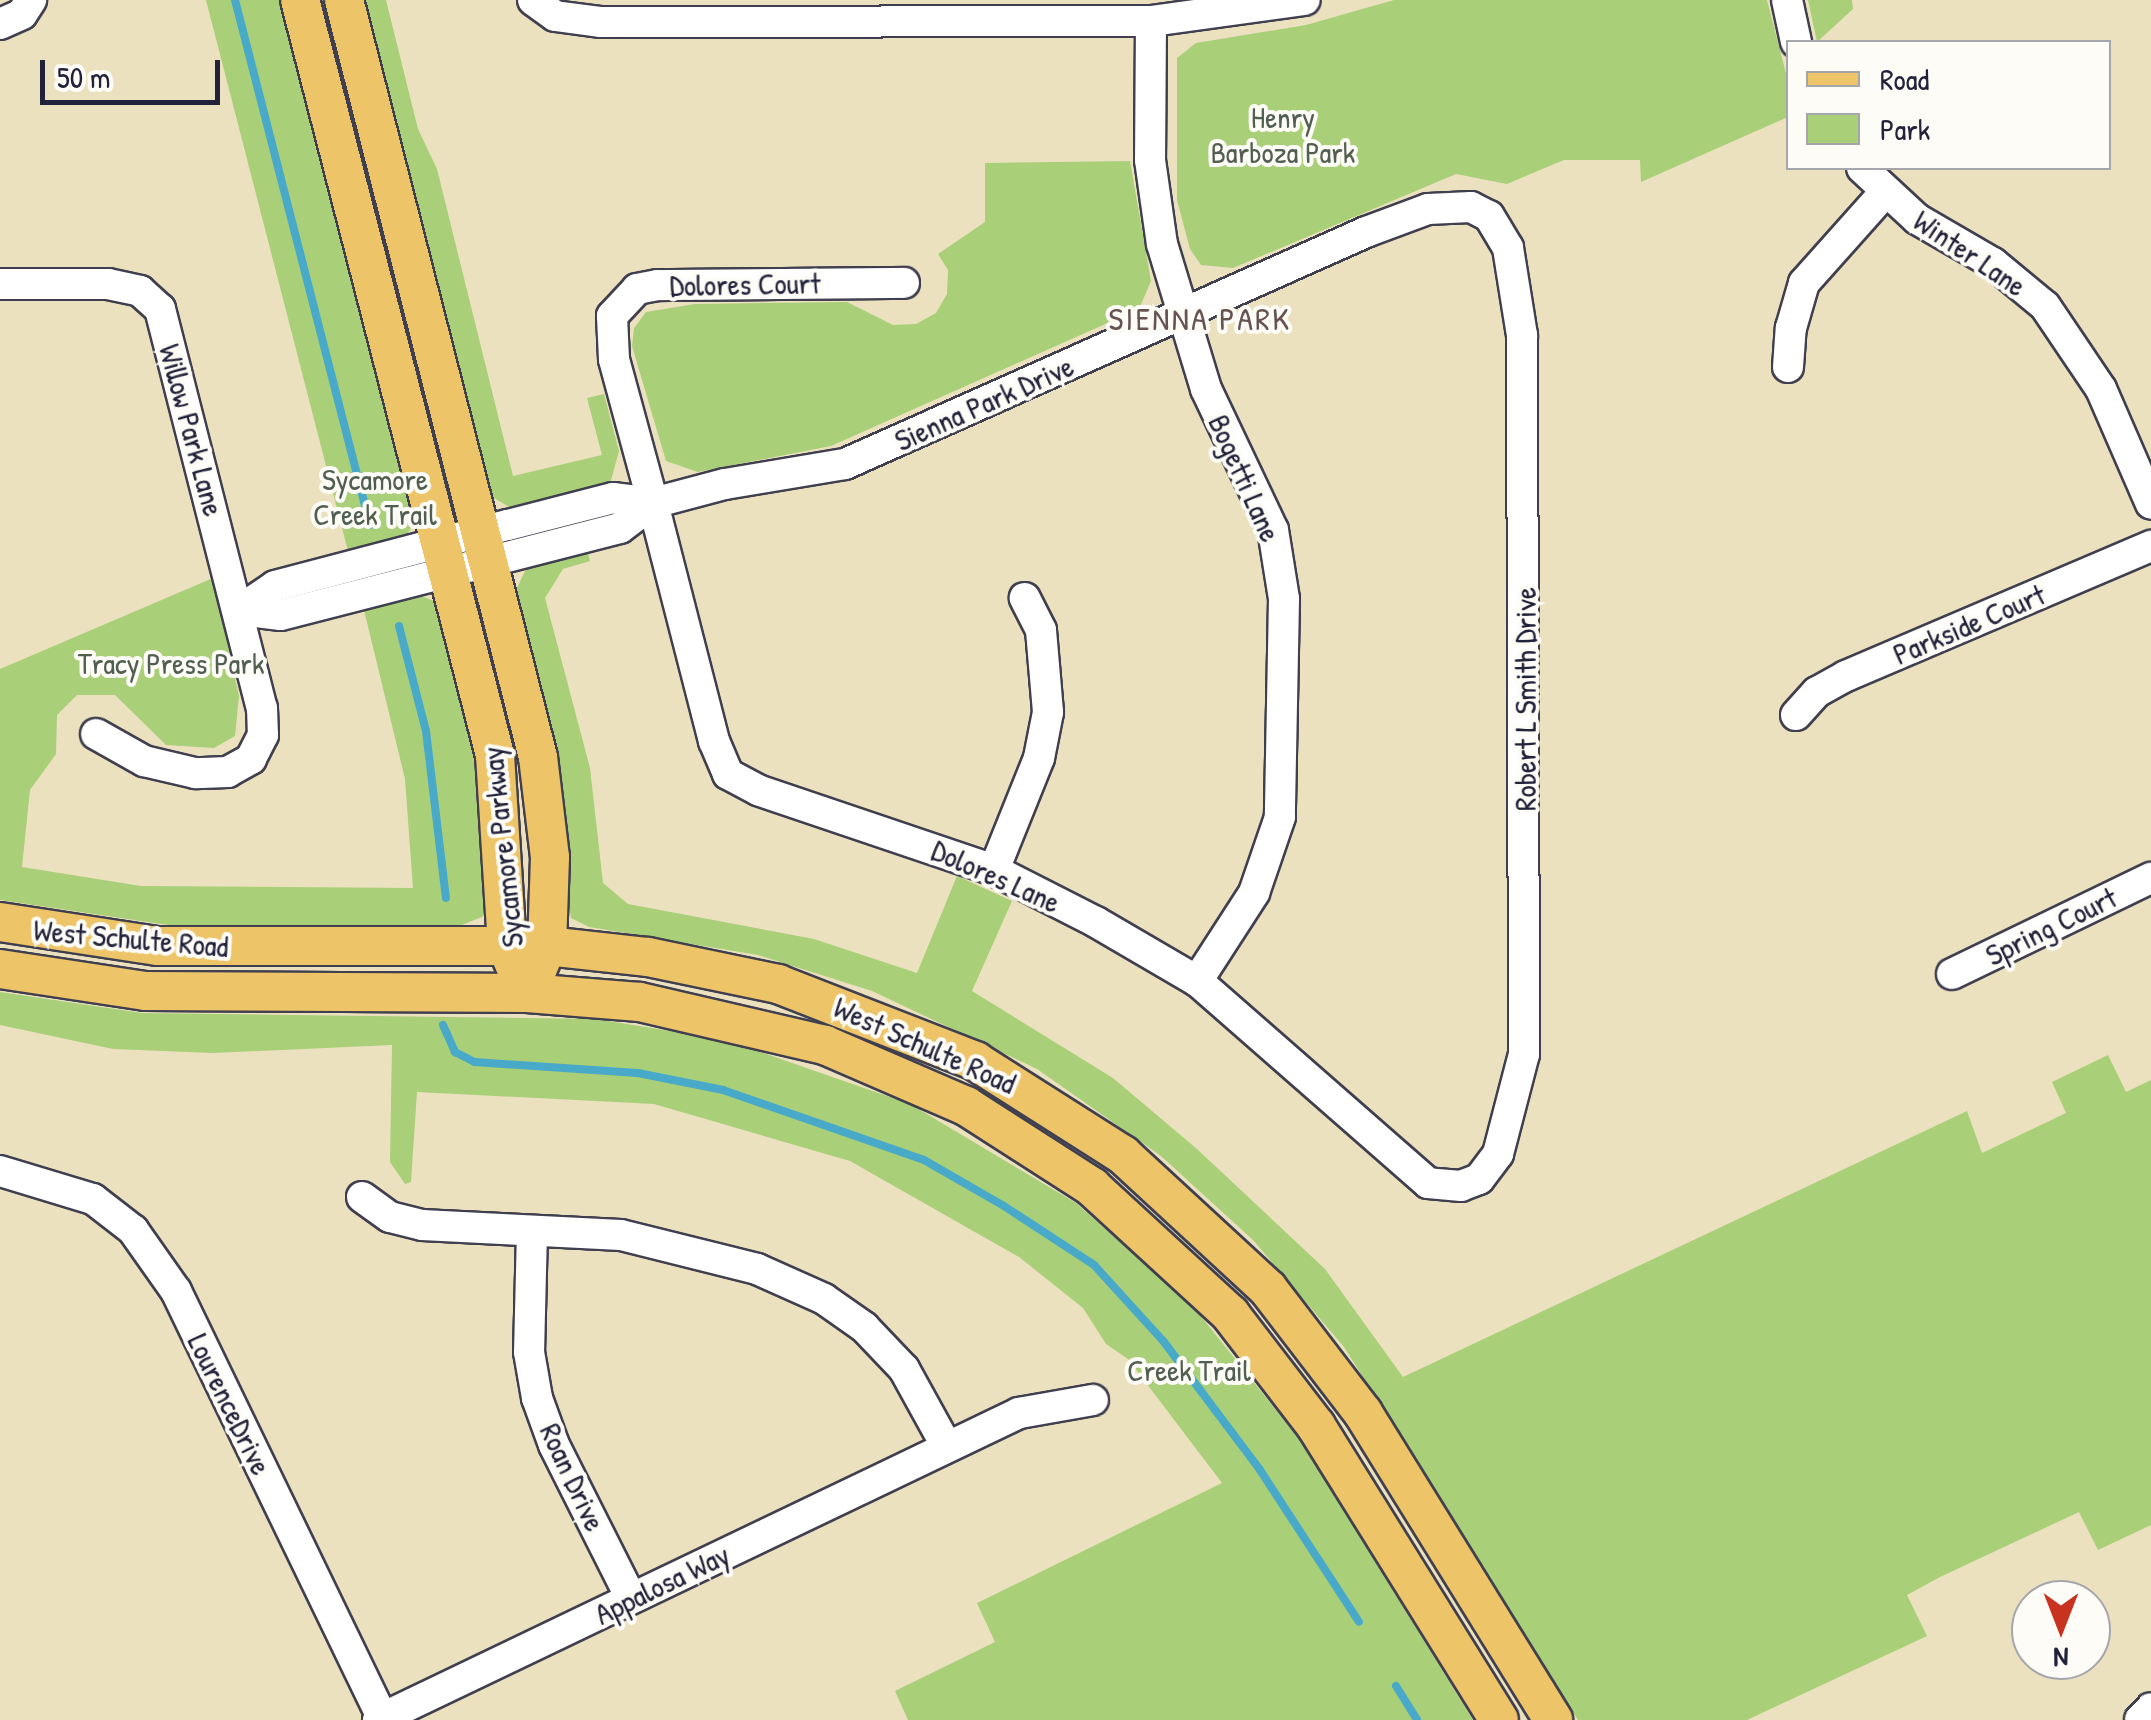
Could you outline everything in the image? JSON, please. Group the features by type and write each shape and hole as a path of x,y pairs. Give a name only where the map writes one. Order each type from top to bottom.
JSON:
{"main road":[{"name":"Sycamore Parkway","path":"300,0 495,755 507,947 527,993"},
{"name":"Sycamore Parkway","path":"344,0 538,757 550,857 547,946 527,993"},
{"name":"West Schulte Road","path":"0,922 157,946 547,946 709,968 866,1013 975,1062 1123,1155 1206,1226 1317,1348 1552,1720"},
{"name":"West Schulte Road","path":"0,969 145,991 527,993 701,1012 825,1045 966,1106 1092,1187 1161,1245 1270,1360 1499,1720"}],"street":[{"path":"535,2 555,16 588,22 1002,11 1151,21 1304,0"},
{"path":"1787,0 1796,40"},
{"name":"Bogetti Lane","path":"1151,21 1154,206 1183,314 1219,421 1273,530 1284,600 1280,817 1254,892 1197,981"},
{"name":"Winter Lane","path":"1864,170 1884,192 2017,279 2044,306 2101,389 2151,504"},
{"path":"1788,367 1791,328 1804,282 1884,192"},
{"name":"Sienna Park Drive","path":"240,610 275,586 445,558 486,546 620,528 653,503 845,464 1397,220 1450,204 1471,207"},
{"name":"Robert L Smith Drive","path":"1462,1186 1479,1179 1498,1154 1524,1054 1526,993 1522,335 1508,248 1489,216 1471,207"},
{"name":"Dolores Court","path":"653,503 610,336 622,300 658,285 904,282"},
{"name":"Willow Park Lane","path":"0,284 108,284 140,291 160,309 262,708 264,735 251,760 228,772 195,773 144,762 96,734"},
{"name":"Dolores Lane","path":"653,503 714,742 728,774 758,790 994,870 1197,981 1415,1174 1443,1187 1462,1186"},
{"name":"Parkside Court","path":"1796,715 1816,692 1846,676 2151,546"},
{"path":"994,870 1039,758 1048,712 1041,630 1026,598"},
{"name":"Spring Court","path":"1952,974 2151,878"},
{"name":"LourenceDrive","path":"0,1172 92,1199 133,1230 165,1276 380,1719"},
{"path":"362,1197 390,1217 422,1226 622,1235 688,1248 824,1299 864,1327 904,1369 946,1448"},
{"name":"Roan Drive","path":"532,1231 529,1352 537,1398 554,1446 631,1598"},
{"name":"Appalosa Way","path":"380,1719 1019,1413 1093,1400"},
{"path":"2140,1720 2151,1708"}],"green space":[{"name":"Sycamore Creek Trail","path":"206,0 285,0 416,521 403,540 349,555"},
{"path":"360,0 386,0 418,129 437,169 513,476 602,455 587,398 604,394 619,451 610,484 516,511 489,495"},
{"name":"Henry Barboza Park","path":"1394,0 1767,0 1786,73 1786,118 1641,182 1640,160 1564,160 1507,184 1456,174 1233,268 1201,265 1190,249 1177,200 1177,58 1196,43 1306,25"},
{"path":"1808,0 1852,0 1853,9 1817,40"},
{"name":"Henry Barboza Park","path":"1130,161 1151,281 1139,309 831,446 698,472 666,461 632,346 634,328 646,312 695,304 847,302 893,325 916,324 936,313 947,294 948,270 938,254 985,222 985,163"},
{"path":"587,549 590,561 563,569 545,598 590,768 603,883 628,904 814,939 917,973 957,876 1012,901 972,991 1113,1078 1197,1149 1325,1269 1403,1377 1967,1111 1982,1153 2066,1113 2052,1082 2108,1055 2126,1092 2151,1080 2151,1525 2098,1550 2079,1512 1940,1577 1907,1595 1927,1636 1747,1720 1578,1720 1344,1347 1253,1240 1161,1156 1037,1069 872,991 758,955 589,927 571,918 514,594 528,565"},
{"name":"Tracy Press Park","path":"213,578 239,696 235,736 214,748 166,745 115,695 77,695 57,715 56,754 30,790 22,867 141,886 413,888 405,779 363,606 417,594 436,602 476,737 490,908 482,917 459,926 168,925 0,900 0,669"},
{"name":"Creek Trail","path":"0,992 142,1013 596,1019 726,1040 910,1104 1076,1203 1195,1309 1300,1440 1473,1720 908,1720 895,1691 995,1642 977,1603 1222,1483 1128,1359 1106,1344 1083,1308 1019,1257 850,1161 654,1104 417,1092 411,1182 405,1184 390,1162 392,1045 213,1053 113,1049 0,1025"}],"waterway":[{"path":"235,0 370,525"},
{"path":"399,626 426,731 446,898"},
{"path":"443,1025 455,1052 475,1062 638,1073 723,1090 924,1160 1004,1206 1094,1265 1164,1342 1260,1470 1359,1622"},
{"path":"1396,1686 1417,1720"}],"district":[{"name":"SIENNA PARK","path":"1200,319"}]}
